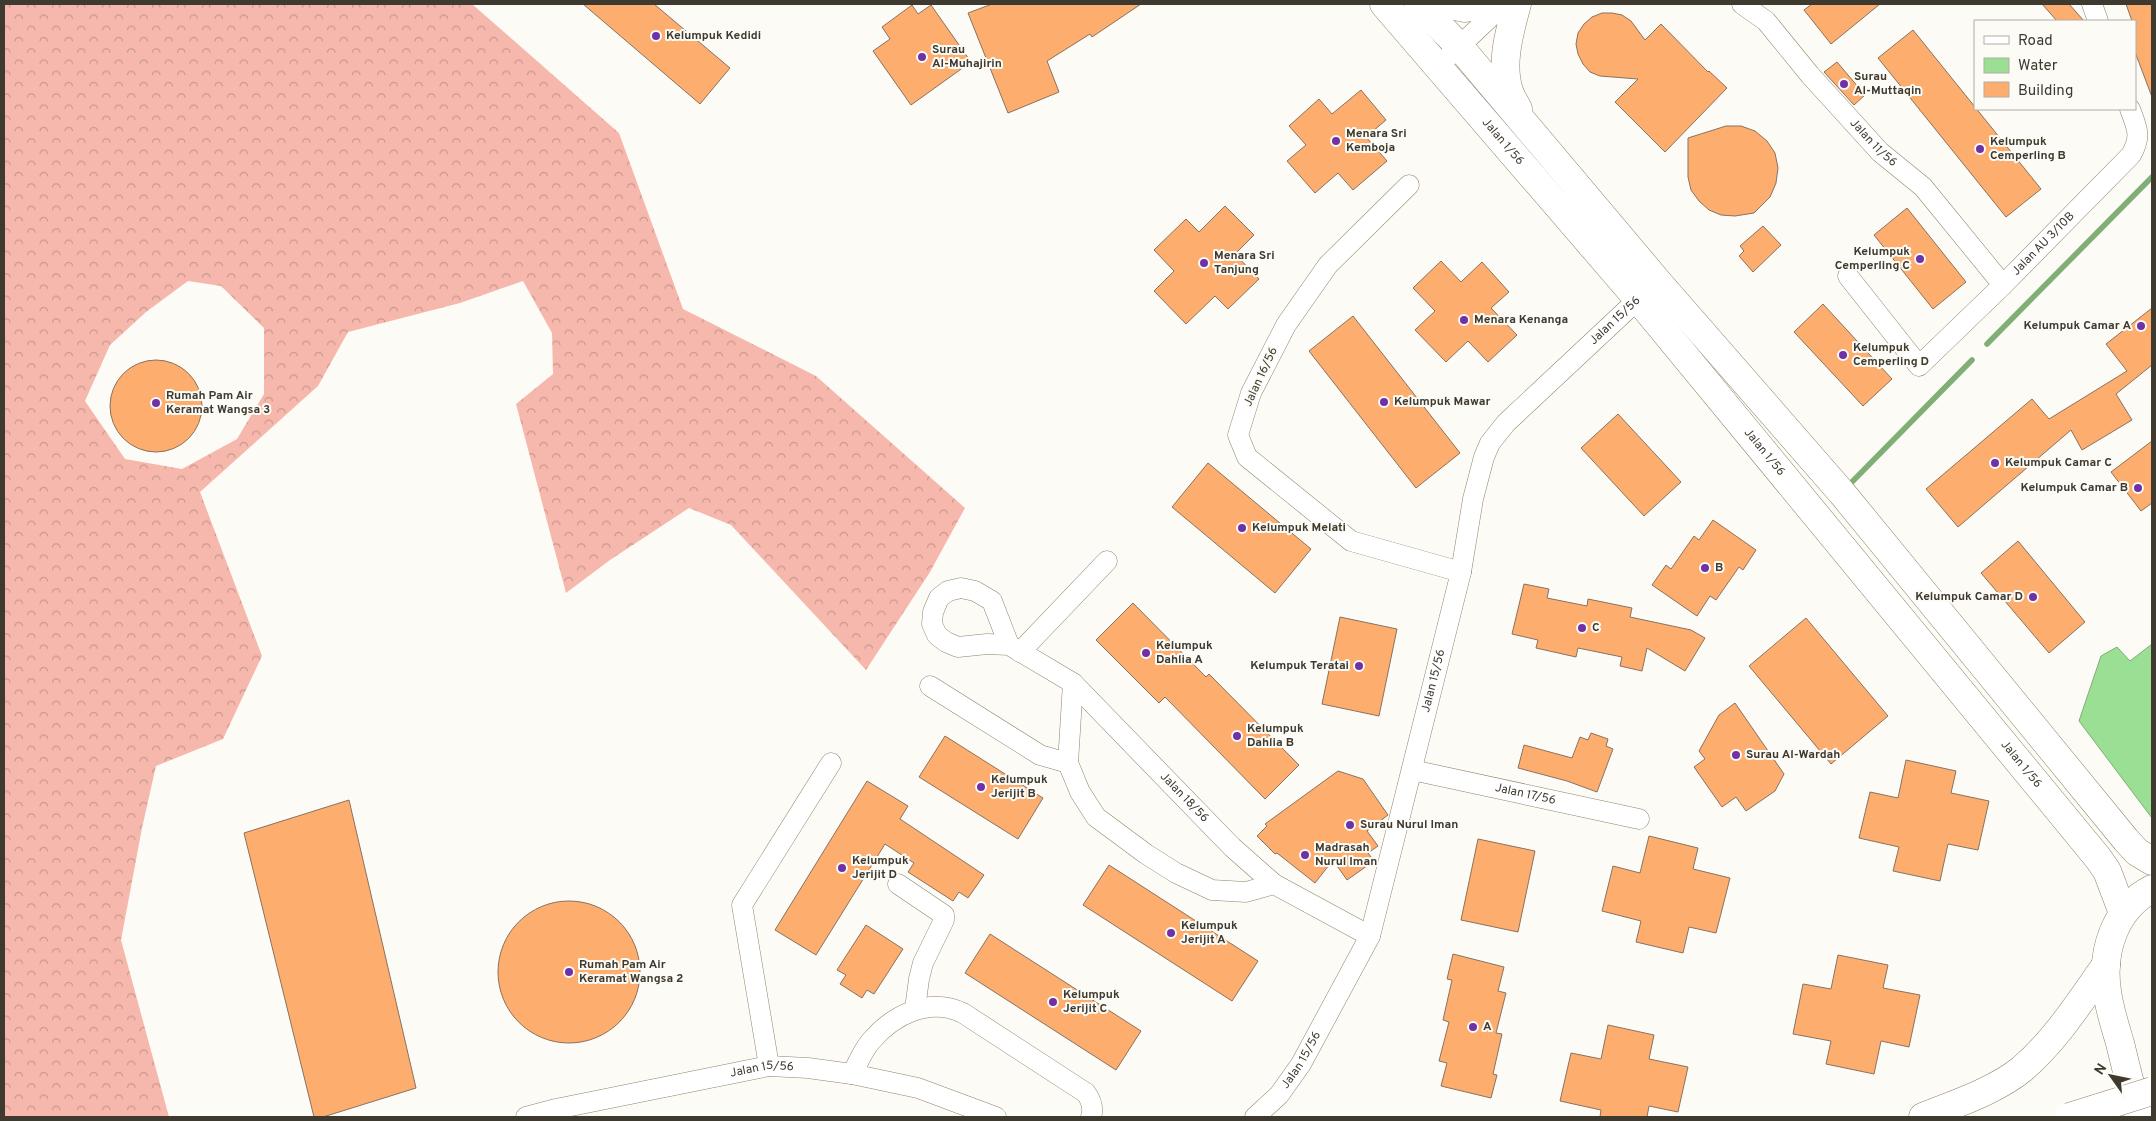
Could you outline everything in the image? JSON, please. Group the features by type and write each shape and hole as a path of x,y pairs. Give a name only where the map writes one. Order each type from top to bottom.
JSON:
{"main road":[{"name":"Jalan 1/56","path":"1384,4 1638,299 2098,858 2107,871 2123,913"},
{"path":"1418,4 1459,46 1658,282 1842,493 2126,840 2138,852 2152,861"},
{"path":"1445,4 1464,8 1491,4"},
{"path":"1517,4 1506,61 1508,90 1527,128"},
{"path":"2138,1117 2106,990 2106,965 2108,946 2123,913 2137,899 2152,889"},
{"path":"1923,1117 1984,1092 2022,1069 2057,1032 2106,965"},
{"path":"2069,1117 2152,1091"}],"street":[{"path":"1438,66 1504,4"},
{"name":"Jalan 11/56","path":"1742,4 1766,21 1810,75 1880,152 1923,187 2003,285"},
{"path":"2092,4 2098,20"},
{"name":"Jalan AU 3/10B","path":"1848,276 1919,366 2003,285 2131,155 2138,143 2138,132 2130,110"},
{"name":"Jalan 16/56","path":"1408,185 1328,265 1286,325 1251,393 1238,435 1247,457 1351,541 1461,572"},
{"name":"Jalan 15/56","path":"1255,1117 1279,1095 1301,1064 1370,936 1461,572 1474,499 1484,457 1490,444 1506,423 1658,282"},
{"name":"Jalan 18/56","path":"1107,561 1014,648 1073,683 1232,848 1274,884 1370,936"},
{"path":"1073,683 1068,764 1080,792 1096,818 1176,873 1212,890 1246,892 1274,884"},
{"path":"930,686 1040,754 1068,764"},
{"path":"769,1066 742,905 831,763"},
{"name":"Jalan 17/56","path":"1412,770 1639,819"},
{"path":"898,884 944,915 944,920 923,963 915,1009"},
{"path":"852,1074 870,1042 882,1030 915,1009 935,1005 951,1007 1086,1092 1091,1099 1093,1112 1091,1117"},
{"name":"Jalan 15/56","path":"526,1117 556,1109 769,1066 808,1068 852,1074 918,1088 996,1117"}],"green space":[{"path":"4,4 472,4 619,133 683,309 816,376 965,508 930,572 866,670 731,525 689,508 610,560 566,593 516,404 553,374 552,333 523,281 460,303 348,332 318,386 200,492 262,656 223,739 156,766 142,828 121,940 169,1117 4,1117","holes":["188,281 221,286 264,328 264,394 237,439 182,469 125,459 85,401 110,345 146,312"]}],"water":[{"path":"2152,644 2152,818 2079,721 2101,656 2117,647 2130,661"}],"building":[{"name":"Kelumpuk Kedidi","path":"583,4 654,4 730,68 700,104"},
{"path":"992,4 1141,4 1092,37 1090,34 1047,61 1059,92 1008,113 968,13"},
{"path":"1812,4 1880,4 1831,44 1804,10"},
{"path":"2042,4 2069,4 2083,20 2056,20"},
{"path":"2126,4 2152,4 2152,97 2136,55 2136,20 2132,20"},
{"name":"Surau Al-Muhajirin","path":"912,5 918,14 931,5 971,62 911,105 873,51 890,39 882,27"},
{"path":"1602,13 1622,15 1631,21 1645,40 1661,24 1708,72 1727,88 1665,152 1615,102 1638,79 1600,76 1590,72 1578,54 1576,44 1578,33 1592,17"},
{"name":"Kelumpuk Cemperling B","path":"1913,30 1974,106 1974,110 1977,110 2041,189 2006,217 1878,58"},
{"name":"Surau Al-Muttaqin","path":"1837,62 1865,95 1854,105 1824,72"},
{"name":"Menara Sri Kemboja","path":"1361,90 1386,120 1366,137 1387,161 1353,190 1338,173 1315,193 1287,161 1306,145 1289,126 1319,99 1332,114"},
{"path":"1726,126 1741,126 1755,131 1767,141 1775,153 1778,168 1776,183 1770,197 1754,213 1735,216 1721,215 1709,210 1691,190 1688,177 1688,138"},
{"name":"Menara Sri Tanjung","path":"1225,206 1254,235 1235,254 1259,279 1228,309 1215,296 1186,324 1154,291 1174,271 1154,250 1186,219 1199,232"},
{"name":"Kelumpuk Cemperling C","path":"1907,208 1966,282 1933,309 1874,235"},
{"path":"1763,226 1781,245 1753,272 1739,256 1744,251 1740,246"},
{"name":"Menara Kenanga","path":"1441,261 1461,282 1482,262 1509,292 1491,308 1517,335 1488,362 1468,341 1446,362 1415,330 1435,311 1413,288"},
{"name":"Kelumpuk Cemperling D","path":"1823,304 1892,379 1863,406 1794,332"},
{"path":"2152,308 2152,365 2116,394 2132,420 2082,450 2071,430 1958,527 1926,489 2032,399 2049,419 2127,371 2106,344"},
{"name":"Kelumpuk Mawar","path":"1353,316 1460,453 1416,488 1309,351"},
{"name":"Rumah Pam Air Keramat Wangsa 3","path":"156,360 174,363 189,373 199,388 202,406 199,424 189,439 174,449 156,452 138,449 123,439 113,424 110,406 113,388 123,373 138,363"},
{"path":"1618,414 1681,482 1644,516 1581,448"},
{"name":"Kelumpuk Camar B","path":"2152,441 2152,503 2141,511 2111,472"},
{"name":"Kelumpuk Melati","path":"1208,463 1311,549 1275,593 1172,507"},
{"name":"B","path":"1713,520 1756,550 1743,570 1739,567 1716,600 1710,596 1697,616 1652,585 1666,565 1671,569 1694,536 1699,540"},
{"name":"Kelumpuk Camar D","path":"2018,541 2085,622 2049,653 1981,573"},
{"name":"C","path":"1524,584 1549,589 1547,598 1587,606 1588,599 1632,608 1630,617 1691,630 1705,638 1685,671 1647,648 1642,671 1620,666 1622,657 1578,648 1576,657 1536,648 1538,640 1512,634"},
{"path":"1133,603 1206,677 1209,674 1299,765 1265,799 1165,697 1159,703 1096,640"},
{"name":"Kelumpuk Teratai","path":"1340,617 1397,629 1379,716 1322,704"},
{"path":"1806,618 1888,716 1831,764 1749,666"},
{"name":"Surau Al-Wardah","path":"1735,703 1784,774 1775,791 1746,811 1736,797 1722,807 1694,767 1705,759 1699,751 1719,715"},
{"path":"1591,733 1608,739 1606,746 1613,749 1597,792 1567,781 1518,768 1524,745 1572,758 1580,737 1588,740"},
{"name":"Kelumpuk Jerijit B","path":"945,736 1043,798 1018,839 919,777"},
{"path":"1906,760 1956,771 1951,793 1989,801 1978,850 1948,844 1940,881 1893,871 1899,847 1859,838 1870,792 1898,798"},
{"path":"1338,771 1363,779 1388,815 1367,831 1378,846 1368,853 1374,861 1347,880 1333,860 1315,883 1277,853 1275,854 1257,836 1267,826 1265,824"},
{"name":"Kelumpuk Jerijit D","path":"867,781 908,806 900,819 984,875 968,898 959,892 953,901 908,872 914,863 885,844 816,955 775,930"},
{"path":"349,800 416,1088 323,1117 314,1117 244,833"},
{"path":"1649,836 1698,848 1693,869 1730,878 1716,933 1689,927 1683,953 1636,942 1641,921 1602,911 1613,866 1640,873"},
{"path":"1478,839 1535,851 1518,932 1461,920"},
{"name":"Kelumpuk Jerijit A","path":"1109,865 1258,961 1232,1001 1083,905"},
{"name":"Rumah Pam Air Keramat Wangsa 2","path":"569,901 596,907 608,913 619,922 628,933 634,945 640,972 634,999 628,1011 619,1022 608,1031 596,1037 569,1043 542,1037 530,1031 519,1022 510,1011 504,999 498,972 504,945 510,933 519,922 530,913 542,907"},
{"path":"866,925 903,949 874,994 867,990 862,998 840,984 846,975 837,970"},
{"name":"Kelumpuk Jerijit C","path":"990,934 1141,1031 1116,1070 965,973"},
{"name":"A","path":"1453,954 1504,967 1498,991 1506,993 1496,1033 1502,1034 1493,1074 1497,1075 1491,1098 1441,1086 1447,1063 1439,1061 1449,1022 1443,1020 1452,980 1447,979"},
{"path":"1838,955 1888,965 1883,988 1920,995 1909,1047 1881,1041 1874,1074 1826,1064 1831,1041 1793,1034 1803,984 1831,989"},
{"path":"1608,1025 1654,1035 1649,1059 1688,1067 1678,1112 1649,1106 1647,1117 1600,1117 1601,1110 1560,1101 1571,1053 1601,1059"}],"waterway":[{"path":"1987,344 2152,177"},
{"path":"1847,487 1972,360"}],"place":[{"name":"Kelumpuk Kedidi","path":"656,36"},
{"name":"Surau Al-Muhajirin","path":"922,57"},
{"name":"Surau Al-Muttaqin","path":"1844,84"},
{"name":"Menara Sri Kemboja","path":"1336,141"},
{"name":"Kelumpuk Cemperling B","path":"1980,149"},
{"name":"Kelumpuk Cemperling C","path":"1920,259"},
{"name":"Menara Sri Tanjung","path":"1204,263"},
{"name":"Menara Kenanga","path":"1464,320"},
{"name":"Kelumpuk Camar A","path":"2141,326"},
{"name":"Kelumpuk Cemperling D","path":"1843,355"},
{"name":"Kelumpuk Mawar","path":"1384,402"},
{"name":"Rumah Pam Air Keramat Wangsa 3","path":"156,403"},
{"name":"Kelumpuk Camar C","path":"1995,463"},
{"name":"Kelumpuk Camar B","path":"2138,488"},
{"name":"Kelumpuk Melati","path":"1242,528"},
{"name":"B","path":"1705,568"},
{"name":"Kelumpuk Camar D","path":"2033,597"},
{"name":"C","path":"1582,628"},
{"name":"Kelumpuk Dahlia A","path":"1146,653"},
{"name":"Kelumpuk Teratai","path":"1359,666"},
{"name":"Kelumpuk Dahlia B","path":"1237,736"},
{"name":"Surau Al-Wardah","path":"1736,755"},
{"name":"Kelumpuk Jerijit B","path":"981,787"},
{"name":"Surau Nurul Iman","path":"1350,825"},
{"name":"Madrasah Nurul Iman","path":"1305,855"},
{"name":"Kelumpuk Jerijit D","path":"842,868"},
{"name":"Kelumpuk Jerijit A","path":"1171,933"},
{"name":"Rumah Pam Air Keramat Wangsa 2","path":"569,972"},
{"name":"Kelumpuk Jerijit C","path":"1053,1002"},
{"name":"A","path":"1473,1027"}]}
